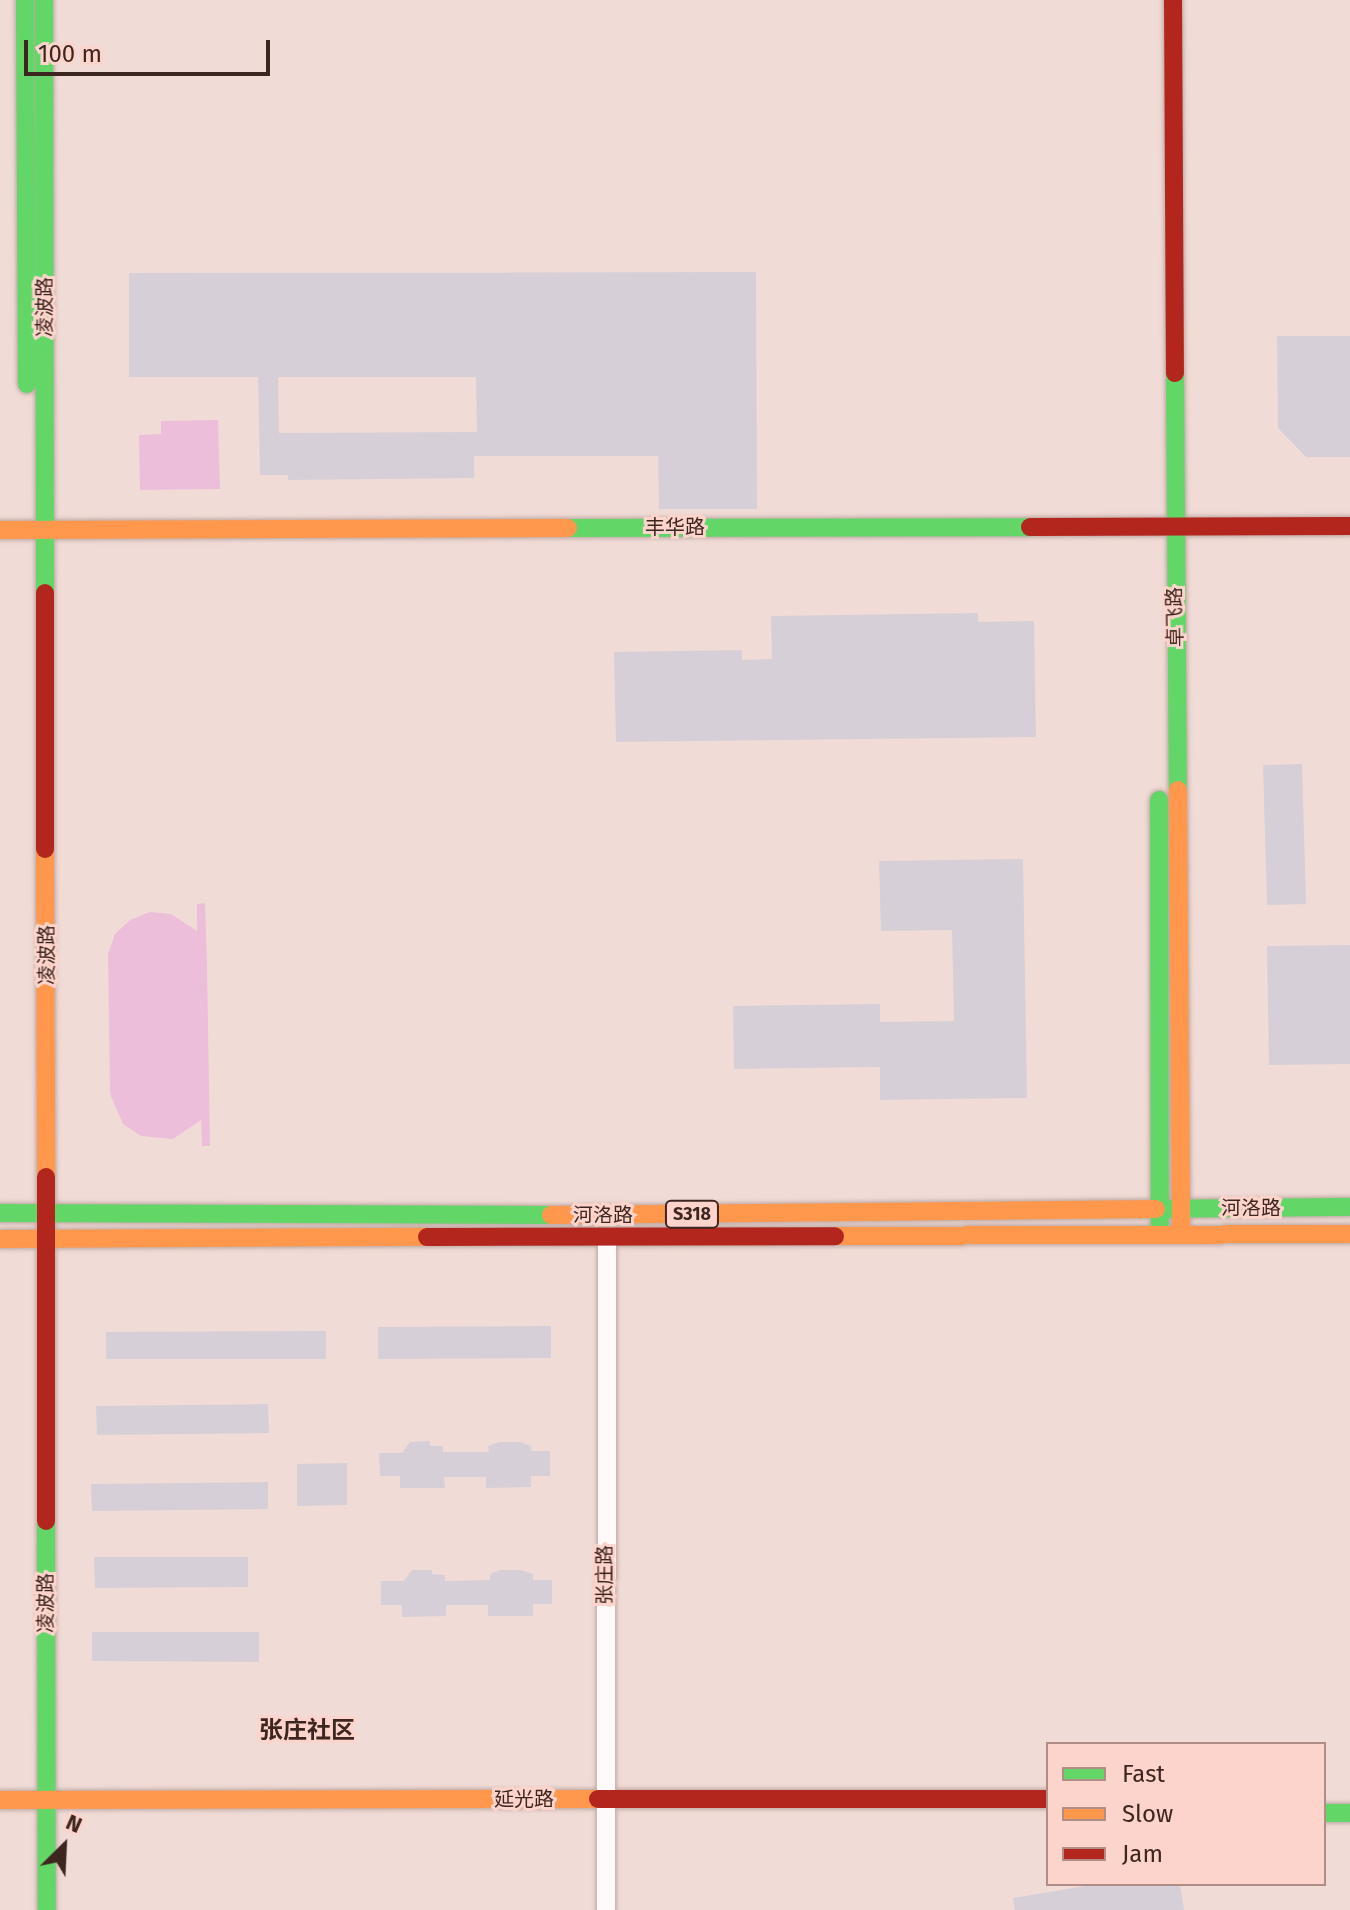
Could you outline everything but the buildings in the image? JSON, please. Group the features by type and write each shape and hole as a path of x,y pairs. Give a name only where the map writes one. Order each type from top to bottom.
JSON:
{"street":[{"name":"凌波路","path":"25,0 38,535"},
{"name":"凌波路","path":"38,1910 41,1806 41,1212 38,535 44,0"},
{"name":"卓飞路","path":"1158,0 1181,1235"},
{"name":"卓飞路","path":"1160,1234 1173,0"},
{"name":"丰华路","path":"1167,533 1350,526"},
{"name":"丰华路","path":"0,530 38,535"},
{"name":"丰华路","path":"0,540 38,535 1167,533 1350,537"},
{"name":"河洛路","path":"0,1213 607,1215 1350,1207"},
{"name":"河洛路","path":"0,1239 607,1240 1350,1234"},
{"name":"张庄路","path":"606,1910 607,1240"},
{"name":"延光路","path":"0,1800 41,1806 605,1806 1046,1799"},
{"path":"1326,1799 1350,1799"},
{"name":"凌波路","path":"41,1806 47,1910"},
{"name":"延光路","path":"0,1813 41,1806"},
{"name":"延光路","path":"605,1806 1046,1813"},
{"path":"1326,1813 1350,1813"}],"shaded area":[{"path":"218,420 220,489 140,490 139,435 161,434 161,421"},
{"path":"205,903 210,1146 202,1146 201,1120 173,1139 141,1136 123,1124 110,1094 108,954 115,934 130,920 150,912 171,914 197,931 197,904"}],"traffic: fast":[{"path":"25,0 27,384"},
{"path":"44,0 45,593"},
{"path":"1175,373 1178,790"},
{"path":"568,528 1030,527"},
{"path":"1159,800 1160,1228"},
{"path":"1156,1209 1350,1207"},
{"path":"0,1213 551,1215"},
{"path":"46,1521 47,1910"},
{"path":"1326,1813 1350,1813"}],"traffic: slow":[{"path":"0,530 568,528"},
{"path":"1178,790 1181,1227"},
{"path":"45,849 46,1177"},
{"path":"551,1215 1156,1209"},
{"path":"835,1236 1350,1234"},
{"path":"0,1239 427,1237"},
{"path":"0,1800 598,1799"}],"traffic: jam":[{"path":"1173,0 1175,373"},
{"path":"1030,527 1350,526"},
{"path":"45,593 45,849"},
{"path":"46,1177 46,1521"},
{"path":"427,1237 835,1236"},
{"path":"598,1799 1046,1799"}],"district":[{"name":"张庄社区","path":"307,1731"}]}
